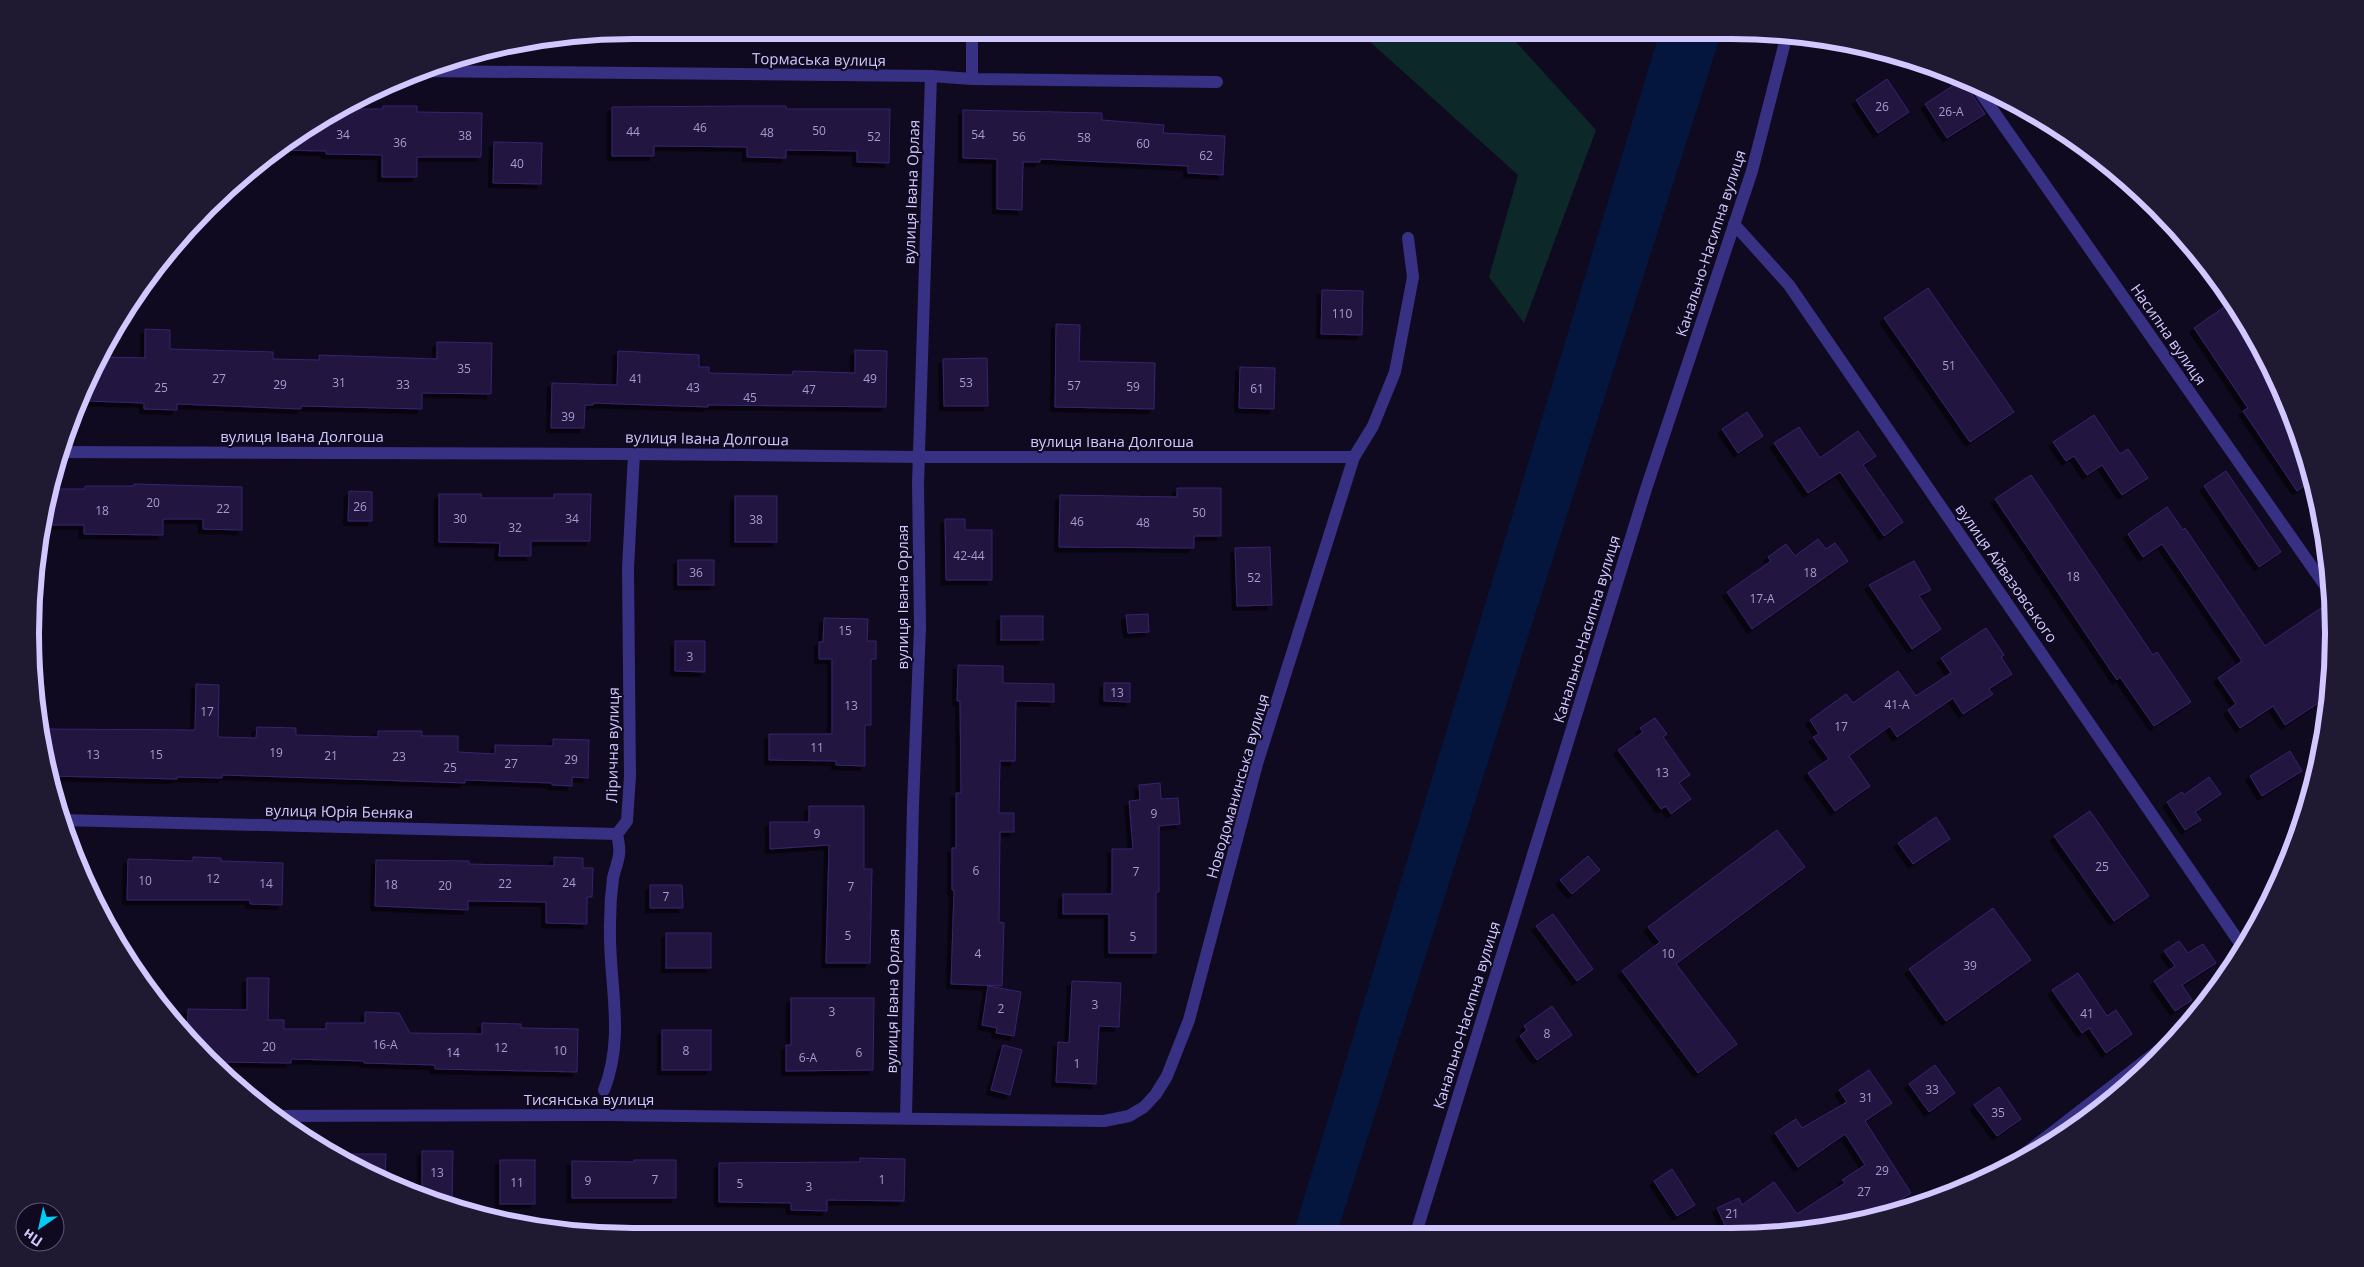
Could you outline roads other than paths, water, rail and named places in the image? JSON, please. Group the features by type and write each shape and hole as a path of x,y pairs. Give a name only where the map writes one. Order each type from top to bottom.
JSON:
{"street":[{"path":"972,39 972,79"},
{"name":"Канально-Насипна вулиця","path":"1418,1228 1644,499 1752,171 1785,42"},
{"name":"Тормаська вулиця","path":"439,71 931,76 972,79 1217,82"},
{"name":"вулиця Івана Орлая","path":"906,1117 913,805 920,627 920,457 931,76"},
{"name":"Насипна вулиця","path":"1983,95 2323,582"},
{"name":"вулиця Айвазовського","path":"1734,224 1789,285 2239,942"},
{"name":"Новодоманинська вулиця","path":"906,1117 1104,1121 1129,1116 1144,1107 1156,1094 1167,1076 1189,1020 1257,764 1354,457 1373,426 1395,372 1413,277 1408,238"},
{"name":"вулиця Івана Долгоша","path":"67,452 920,457 1354,457"},
{"name":"Лірична вулиця","path":"617,834 627,821 630,776 628,568 634,454"},
{"name":"вулиця Юрія Беняка","path":"69,820 617,834"},
{"path":"604,1090 612,1070 616,1033 610,925 613,879 621,852 617,834"},
{"path":"2043,1139 2140,1064"},
{"name":"Тисянська вулиця","path":"286,1116 906,1117"}],"water":[{"path":"1658,39 1719,39 1339,1228 1295,1228"}]}
